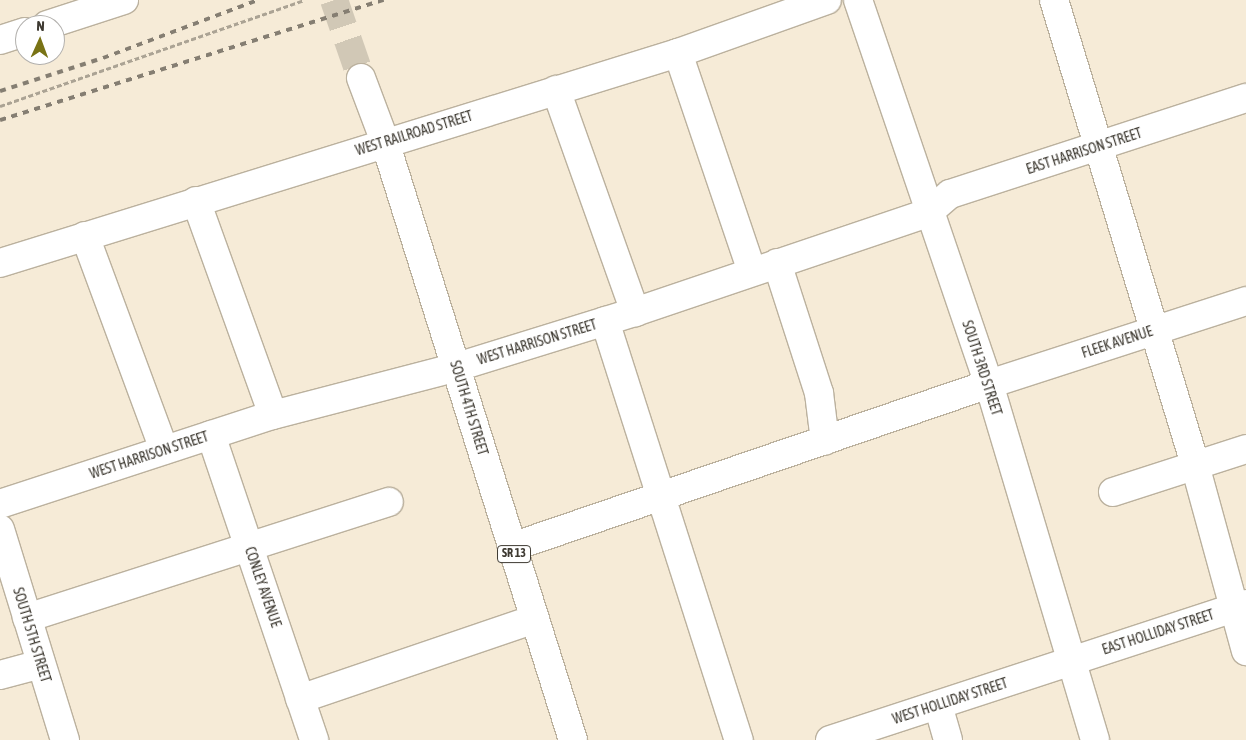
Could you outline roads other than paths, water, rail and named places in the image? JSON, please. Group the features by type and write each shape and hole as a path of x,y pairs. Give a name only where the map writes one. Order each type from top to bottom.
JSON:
{"street":[{"path":"65,19 124,0"},
{"name":"WEST RAILROAD STREET","path":"0,263 384,142 678,53 827,0"},
{"name":"SOUTH 3RD STREET","path":"858,0 928,213 989,384 1070,661 1096,740"},
{"path":"1054,0 1239,606 1246,651"},
{"path":"0,40 15,35"},
{"path":"678,53 765,267 819,393 825,441"},
{"name":"SOUTH 4TH STREET","path":"361,78 384,142 457,367 574,740"},
{"path":"556,90 635,312"},
{"name":"EAST HARRISON STREET","path":"928,213 950,194 1246,98"},
{"path":"196,201 273,415"},
{"name":"WEST HARRISON STREET","path":"0,504 273,415 457,367 635,312 928,213"},
{"path":"85,236 164,450"},
{"name":"FLEEK AVENUE","path":"512,547 660,499 989,384 1246,301"},
{"path":"605,321 660,499 739,740"},
{"name":"CONLEY AVENUE","path":"211,435 314,740"},
{"path":"1113,492 1246,449"},
{"path":"27,618 248,544 389,502"},
{"name":"SOUTH 5TH STREET","path":"0,529 65,740"},
{"name":"EAST HOLLIDAY STREET","path":"1070,661 1239,606"},
{"path":"300,699 535,620"},
{"name":"WEST HOLLIDAY STREET","path":"830,740 1070,661"},
{"path":"0,675 41,664"},
{"path":"938,705 948,740"}],"tunnel":[{"path":"334,0 361,78"}],"railway":[{"path":"0,91 103,58 258,0"},
{"path":"0,120 384,0"}]}
